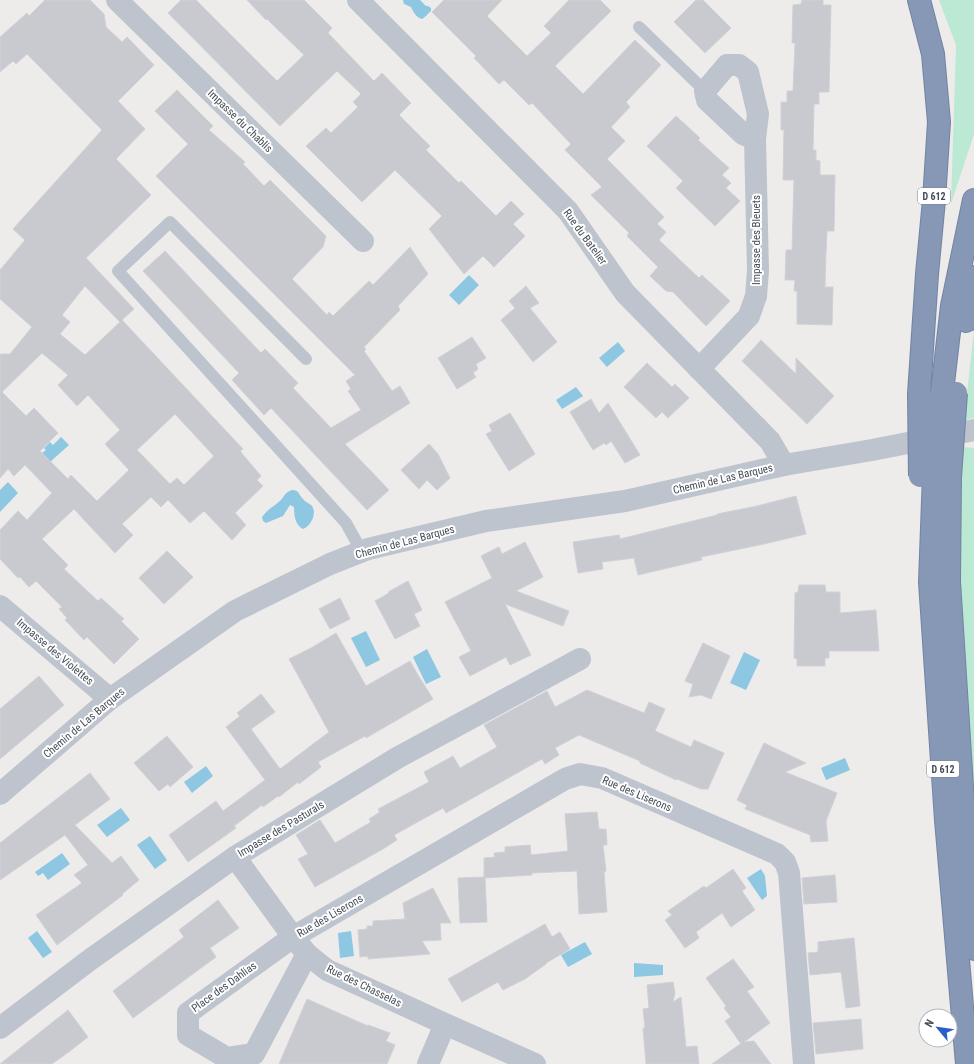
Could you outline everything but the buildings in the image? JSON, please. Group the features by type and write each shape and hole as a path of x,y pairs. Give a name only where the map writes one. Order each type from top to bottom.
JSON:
{"highway":[{"name":"D 612","path":"919,0 933,54 939,122 919,394 935,476 949,581 974,949"},
{"name":"D 612","path":"949,392 952,306 974,200"},
{"name":"D 612","path":"968,1064 947,828 930,582 935,476 949,392 974,277"}],"street":[{"name":"Impasse du Chablis","path":"117,0 363,241"},
{"name":"Rue du Batelier","path":"358,0 568,211 625,293 770,441 784,466"},
{"name":"Impasse des Bleuets","path":"699,369 749,316 756,296 758,271 755,139 758,114 748,72 739,65 726,65 704,91"},
{"path":"704,91 708,100 743,134 755,139"},
{"name":"Chemin de Las Barques","path":"0,794 110,699 235,611 330,564 362,552 486,521 625,501 784,466 974,430"},
{"name":"Impasse des Violettes","path":"0,606 110,699"},
{"name":"Impasse des Pasturals","path":"0,1028 91,959 235,856 397,758 580,659"},
{"name":"Rue des Liserons","path":"293,937 565,779 580,774 602,778 777,854 785,862 789,872 804,1064"},
{"name":"Rue des Chasselas","path":"235,856 293,937 307,954 328,970 535,1064"},
{"name":"Place des Dahlias","path":"293,937 188,1013 188,1034 227,1058 254,1054 307,954"},
{"path":"428,1064 445,1024"}],"lane":[{"path":"638,28 704,91"},
{"path":"306,359 170,222 118,271 346,523 362,552"}],"green space":[{"path":"939,0 974,0 974,134 951,204 956,45"},
{"path":"974,330 974,418 964,420"},
{"path":"961,447 974,448 974,817 955,607"}],"water":[{"path":"403,0 420,0 426,6 431,8 431,11 422,19 415,14 411,7 404,4"},
{"path":"469,275 479,285 459,305 449,295"},
{"path":"618,342 625,351 607,367 599,358"},
{"path":"576,387 583,396 562,409 556,400"},
{"path":"61,437 69,445 50,462 42,453 46,450 44,448 50,442 53,445"},
{"path":"8,482 18,493 0,512 0,490"},
{"path":"292,490 298,492 313,508 314,515 309,525 303,529 298,525 294,507 290,505 283,516 266,523 263,521 262,517 264,514 280,501 286,493"},
{"path":"366,631 380,660 366,667 351,638"},
{"path":"427,649 441,677 426,684 413,657"},
{"path":"744,652 760,660 746,690 730,683"},
{"path":"845,758 850,770 826,780 821,768"},
{"path":"206,766 213,776 192,793 184,782"},
{"path":"121,808 130,820 107,837 97,825"},
{"path":"150,836 167,860 155,869 137,845"},
{"path":"62,853 70,864 48,880 43,873 38,876 35,872"},
{"path":"761,869 765,876 767,896 762,900 747,878"},
{"path":"37,931 52,952 43,958 28,938"},
{"path":"351,931 354,956 340,958 338,933"},
{"path":"585,942 592,954 568,967 561,955"},
{"path":"634,963 663,965 663,975 634,977"}]}
